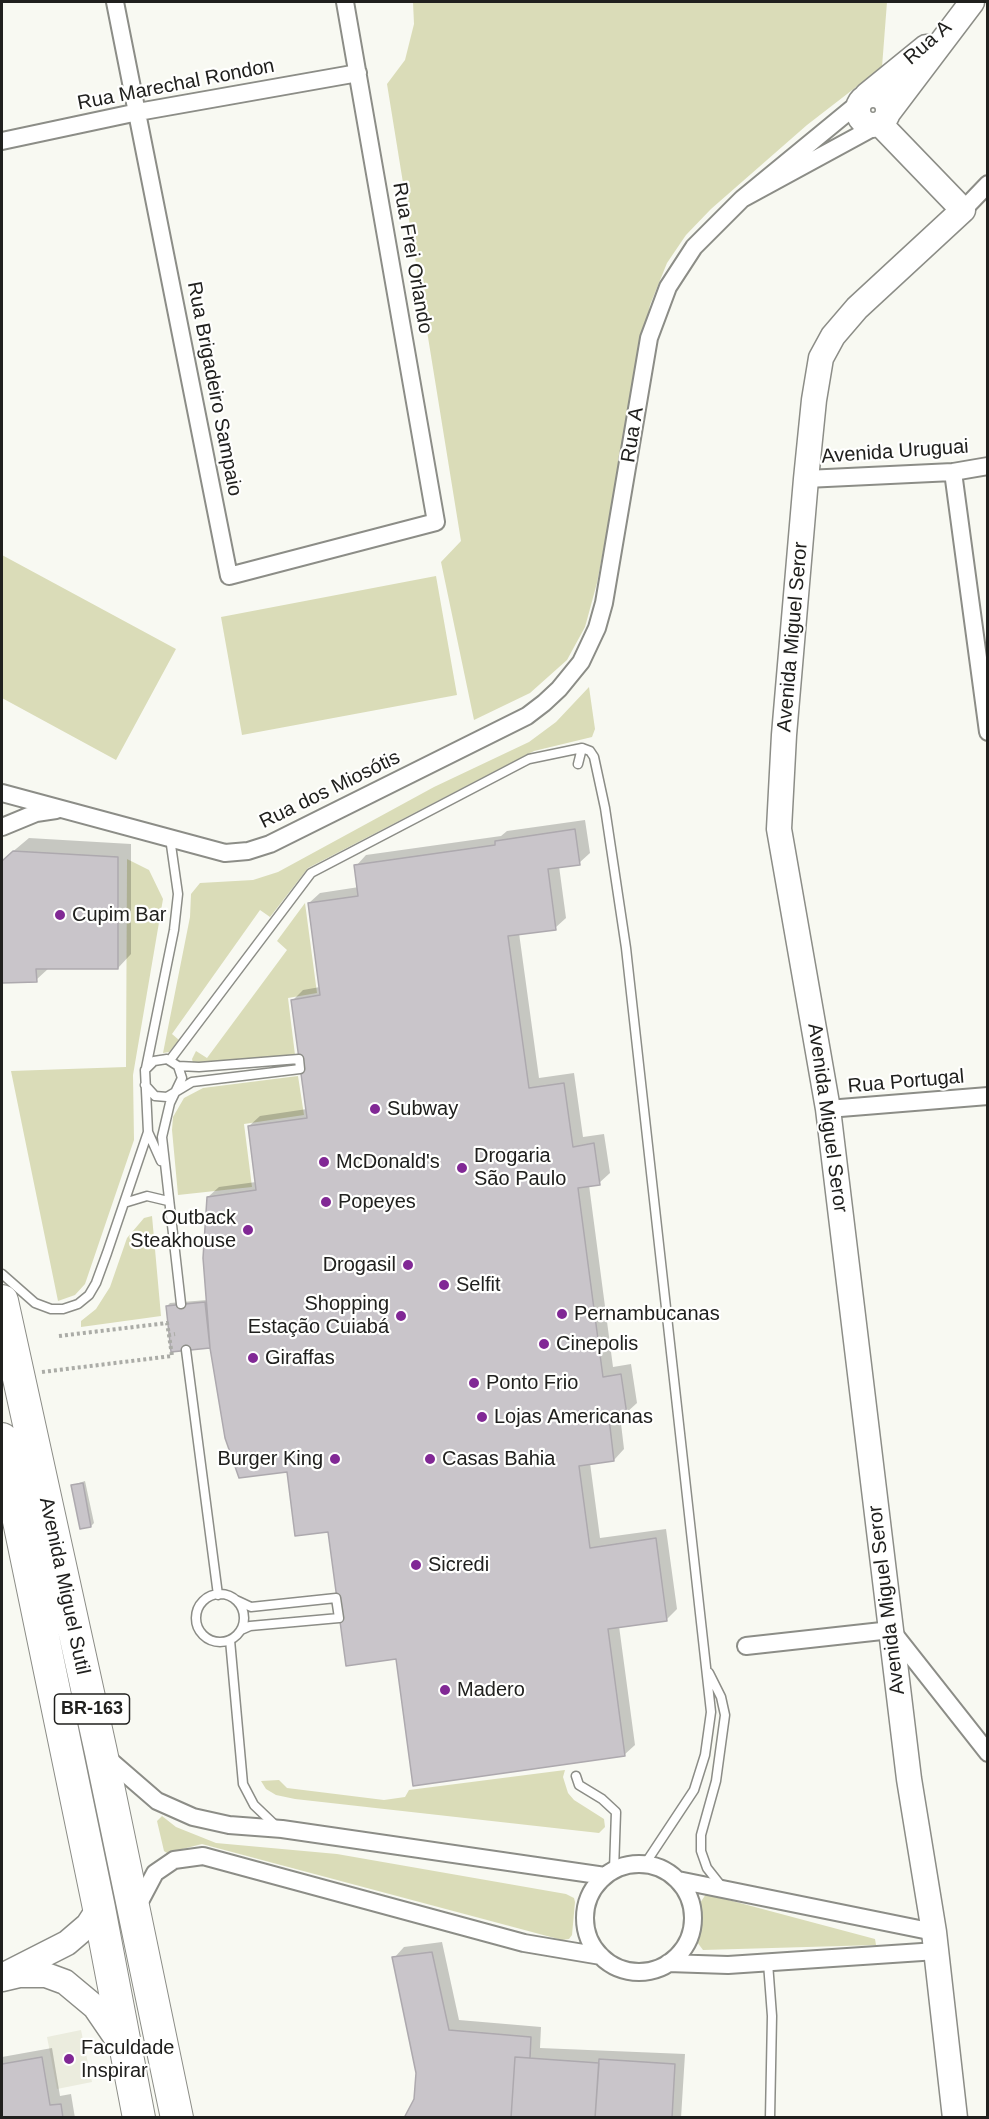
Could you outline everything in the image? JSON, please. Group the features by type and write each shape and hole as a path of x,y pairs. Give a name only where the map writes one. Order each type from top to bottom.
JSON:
{"highway":[{"name":"Avenida Miguel Sutil","path":"2,1301 101,1752 177,2118"},
{"name":"Avenida Miguel Sutil","path":"2,1440 130,2061 139,2118"}],"street":[{"name":"Rua Brigadeiro Sampaio","path":"115,2 229,576 436,522"},
{"name":"Rua Frei Orlando","path":"345,2 436,522"},
{"name":"Rua A","path":"560,690 581,662 597,628 604,603 643,370 659,309 679,267 714,225 967,8"},
{"name":"Rua A","path":"742,200 882,121 967,8"},
{"name":"Rua Marechal Rondon","path":"2,141 138,112 358,73"},
{"path":"864,98 858,112 863,121 882,121 963,210"},
{"name":"Avenida Miguel Seror","path":"955,2118 936,1941 909,1779 828,1109 779,829 785,723 806,479 821,357 833,336 857,308 963,210 987,184"},
{"name":"Avenida Uruguai","path":"806,479 953,472 987,466"},
{"path":"953,472 987,732"},
{"name":"Rua dos Miosótis","path":"2,793 225,853 270,844 527,716 560,690"},
{"name":"Rua dos Miosótis","path":"2,827 36,813 66,809"},
{"name":"Rua Portugal","path":"828,1109 987,1096"},
{"path":"746,1646 891,1630 987,1753"},
{"path":"101,1752 158,1801 193,1817 229,1825 282,1829 610,1873"},
{"path":"135,1914 145,1888 156,1873 174,1860 203,1856 525,1943 601,1956"},
{"path":"668,1963 688,1939 693,1924 692,1908 687,1893 669,1872 645,1864 630,1865 610,1873 591,1894 586,1910 586,1926 591,1942 601,1956 616,1966 633,1971 651,1970 668,1963 728,1965 768,1963 936,1941"},
{"path":"678,1880 936,1941"},
{"path":"2,1978 67,1943 88,1925 99,1908"},
{"path":"2,1978 18,1975 46,1975 65,1982 95,2007 130,2061"}],"lane":[{"path":"578,764 582,748"},
{"path":"174,1063 311,873 520,764 553,752 582,748 594,757 626,948 711,1712 705,1755 693,1790 645,1864"},
{"path":"165,1170 148,1132 144,1082 174,930 178,894 170,838"},
{"path":"144,1082 150,1092 161,1097 192,1082 300,1069 299,1059 199,1067 154,1061 145,1070"},
{"path":"174,1063 182,1078 170,1102 162,1137 181,1304"},
{"path":"2,1275 41,1306 63,1309 78,1304 96,1283 148,1132"},
{"path":"124,1203 147,1196 168,1201"},
{"path":"186,1350 218,1595"},
{"path":"218,1595 236,1600 251,1607 336,1598 339,1618 250,1626 241,1630 230,1640 214,1642 202,1634 196,1619 206,1599 218,1595"},
{"path":"236,1600 244,1614 241,1630"},
{"path":"230,1640 243,1784 258,1810 282,1829"},
{"path":"706,1667 721,1697 725,1715 716,1781 701,1835 701,1851 707,1868 725,1890"},
{"path":"576,1776 579,1785 602,1799 616,1812 618,1829 610,1873"},
{"path":"768,1963 772,2016 770,2118"}],"path":[{"path":"57,1369 172,1356 168,1323 59,1336"},
{"path":"169,1335 175,1334"}],"shaded area":[{"name":"Faculdade Inspirar","path":"81,2030 92,2082 57,2089 47,2037"}],"green space":[{"path":"413,2 887,2 882,67 807,125 711,209 686,235 667,263 650,305 597,583 585,627 567,660 530,693 474,720 441,562 461,541 387,84 405,60 414,24"},
{"path":"2,555 176,649 116,760 2,698"},
{"path":"436,576 457,695 242,735 221,617"},
{"path":"589,687 595,729 592,737 534,751 308,868 270,917 260,910 172,1034 179,1040 169,1052 163,1053 190,917 191,894 200,883 253,880 278,872 434,787 529,742 556,722"},
{"path":"127,859 149,870 163,899 133,1075 134,1140 85,1284 75,1295 58,1301 11,1071 126,1067"},
{"path":"305,903 317,993 288,998 295,1055 197,1065 193,1063 192,1059 196,1051 207,1058 287,950 277,941"},
{"path":"298,1076 304,1115 244,1124 252,1187 178,1195 172,1130 173,1117 184,1098 203,1088"},
{"path":"152,1216 161,1316 81,1327 81,1321 96,1309 110,1287 127,1238 144,1218"},
{"path":"565,1770 563,1777 568,1793 574,1800 604,1819 605,1827 599,1833 295,1799 276,1795 266,1789 261,1781 279,1780 287,1788 384,1800 405,1797 409,1790"},
{"path":"162,1816 176,1827 216,1843 337,1854 566,1894 574,1898 575,1902 572,1935 569,1939 562,1940 202,1844 167,1853 164,1851 157,1821"},
{"path":"706,1894 875,1939 876,1945 703,1950 697,1942 701,1917 700,1903"}],"building":[{"name":"Shopping Estação Cuiabá","path":"575,829 580,865 548,869 556,930 508,936 529,1088 564,1083 573,1147 594,1143 600,1185 578,1188 603,1377 621,1374 627,1415 609,1418 614,1461 579,1466 590,1548 656,1538 667,1621 608,1629 625,1756 413,1786 396,1659 346,1666 328,1532 295,1536 287,1472 239,1478 225,1438 210,1348 203,1258 207,1197 256,1190 248,1126 307,1118 291,1000 320,995 308,903 358,896 354,865 495,845 495,841"},
{"name":"Cupim Bar","path":"13,851 118,857 118,969 36,969 37,982 2,983 2,861"},
{"path":"205,1302 210,1348 171,1352 166,1306"},
{"path":"83,1483 91,1527 80,1529 71,1485"},
{"path":"432,1952 449,2030 531,2037 530,2058 515,2057 511,2118 404,2118 414,2099 416,2073 392,1957"},
{"path":"42,2057 50,2105 61,2104 63,2118 2,2118 2,2064"},
{"path":"515,2057 599,2063 595,2118 511,2118"},
{"path":"599,2059 675,2064 672,2118 595,2118"}],"place":[{"name":"Cupim Bar","path":"60,915"},
{"name":"Subway","path":"375,1109"},
{"name":"McDonald's","path":"324,1162"},
{"name":"Drogaria São Paulo","path":"462,1168"},
{"name":"Popeyes","path":"326,1202"},
{"name":"Outback Steakhouse","path":"248,1230"},
{"name":"Drogasil","path":"408,1265"},
{"name":"Selfit","path":"444,1285"},
{"name":"Pernambucanas","path":"562,1314"},
{"name":"Shopping Estação Cuiabá","path":"401,1316"},
{"name":"Cinepolis","path":"544,1344"},
{"name":"Giraffas","path":"253,1358"},
{"name":"Ponto Frio","path":"474,1383"},
{"name":"Lojas Americanas","path":"482,1417"},
{"name":"Burger King","path":"335,1459"},
{"name":"Casas Bahia","path":"430,1459"},
{"name":"Sicredi","path":"416,1565"},
{"name":"Madero","path":"445,1690"},
{"name":"Faculdade Inspirar","path":"69,2059"}]}
